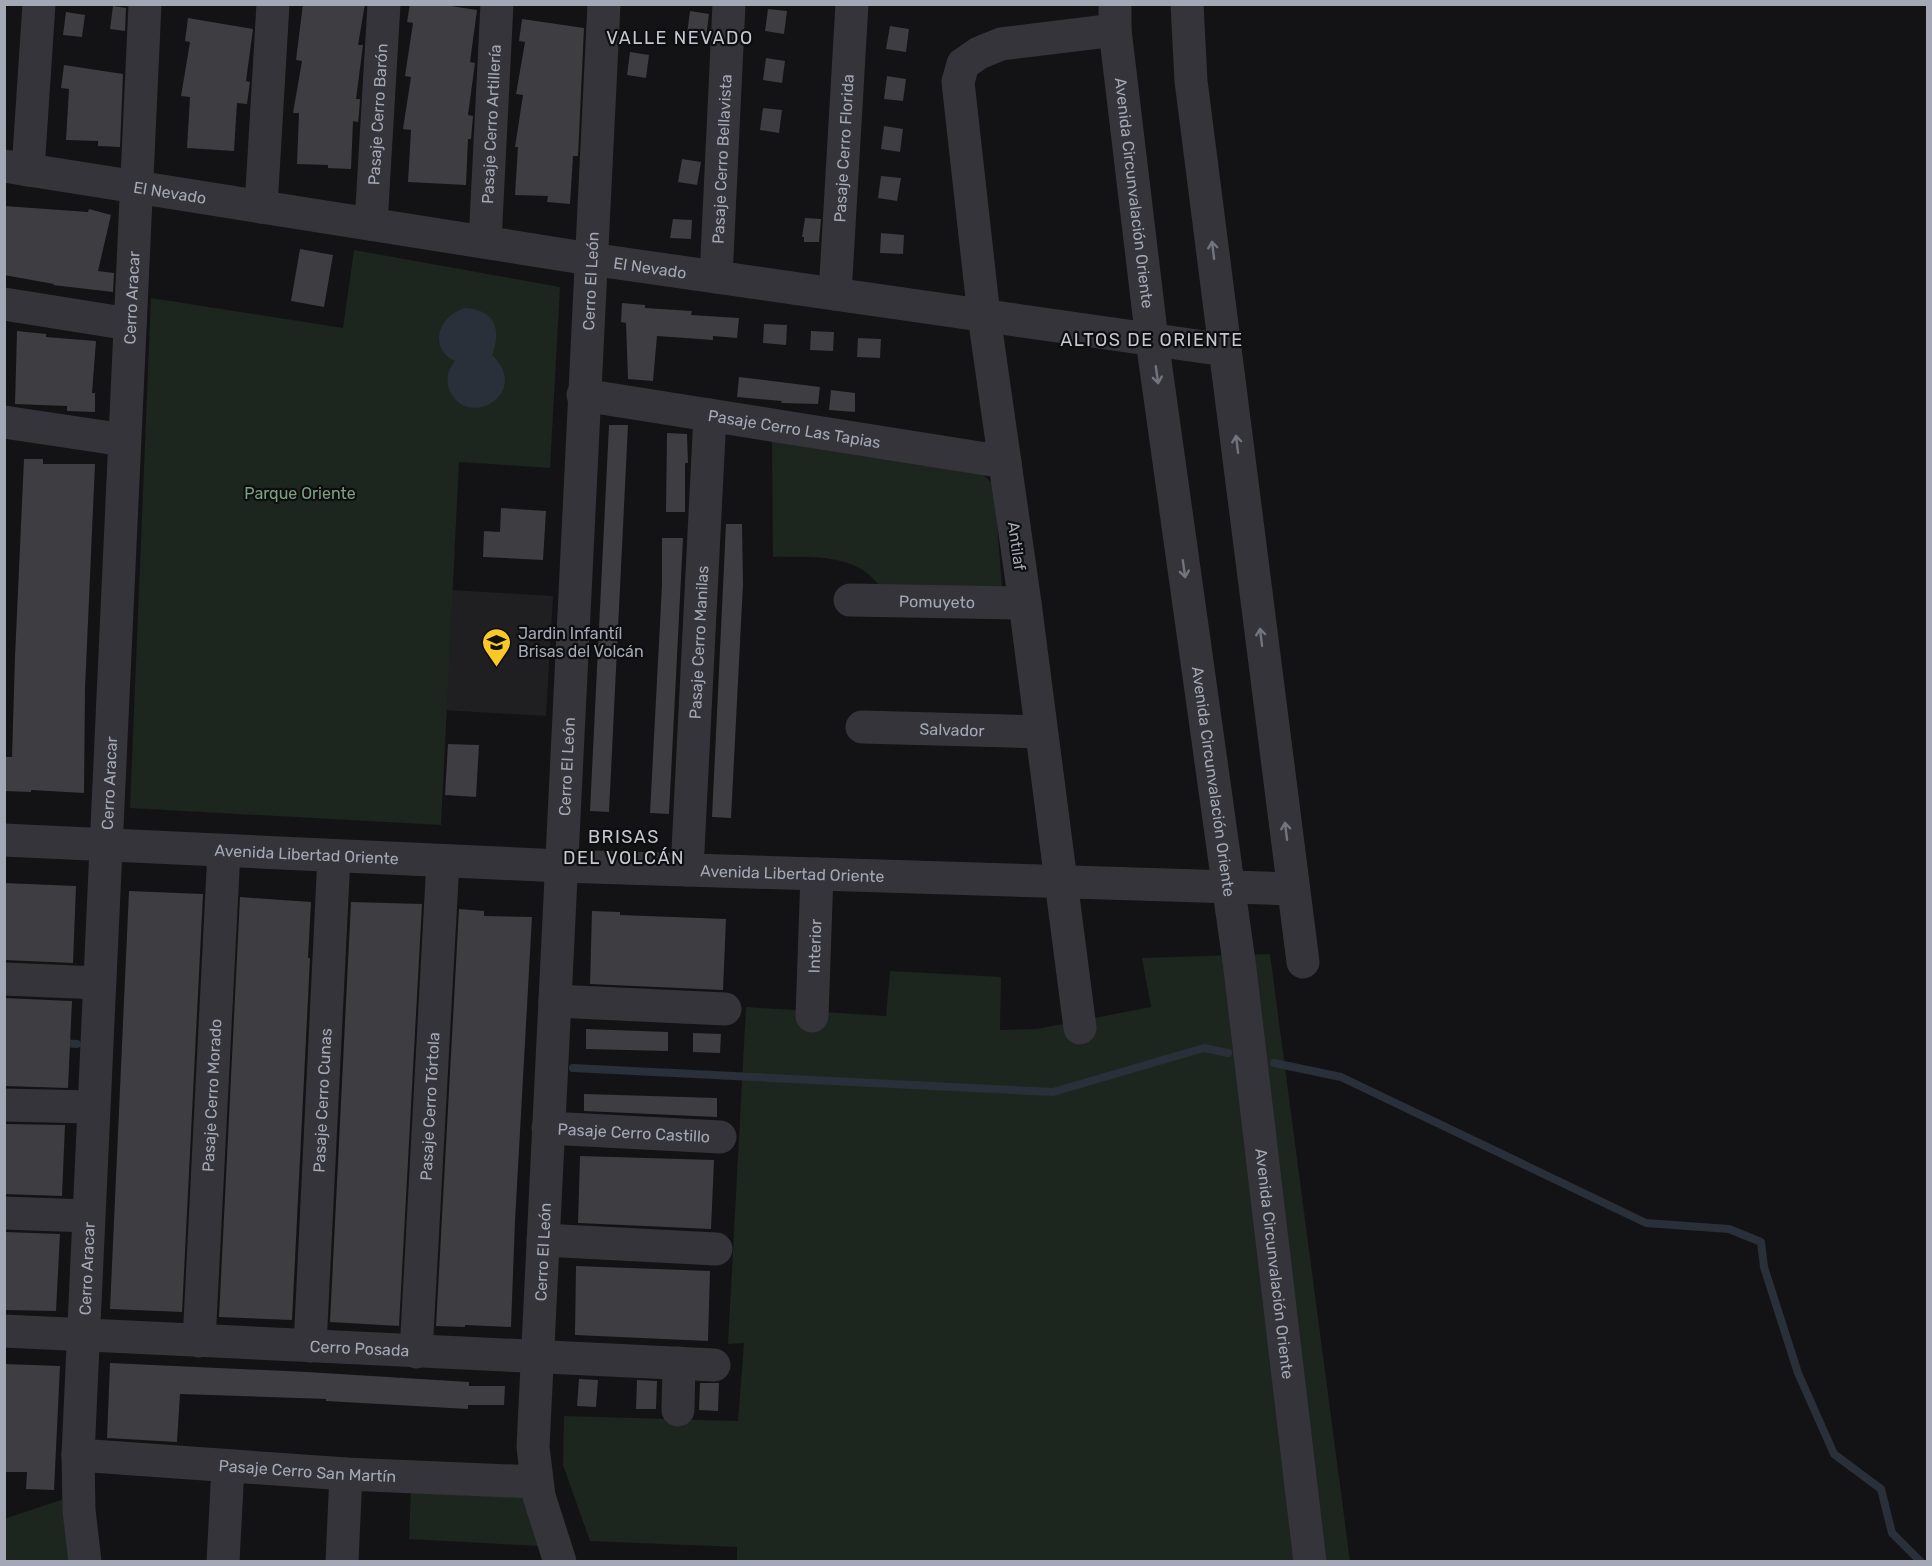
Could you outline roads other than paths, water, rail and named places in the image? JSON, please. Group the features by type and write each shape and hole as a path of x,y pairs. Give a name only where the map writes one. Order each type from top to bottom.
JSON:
{"street":[{"path":"16,168 39,4"},
{"name":"Cerro Aracar","path":"85,1562 79,1510 78,1455 82,1335 145,4"},
{"path":"261,207 273,4"},
{"name":"Pasaje Cerro Barón","path":"371,224 384,4"},
{"name":"Pasaje Cerro Artillería","path":"485,242 497,4"},
{"name":"Cerro El León","path":"560,1562 536,1482 533,1447 604,4"},
{"name":"Pasaje Cerro Bellavista","path":"716,277 729,4"},
{"name":"Pasaje Cerro Florida","path":"836,294 852,4"},
{"path":"1187,4 1191,81 1303,962"},
{"name":"Antilaf","path":"1080,1028 1025,603 984,316 958,82 963,64 979,53 1001,44 1115,17"},
{"name":"Avenida Circunvalación Oriente","path":"1115,17 1152,340 1229,887 1310,1562"},
{"name":"El Nevado","path":"16,168 590,259 1225,350"},
{"path":"4,304 129,324"},
{"name":"Pasaje Cerro Las Tapias","path":"584,395 1005,462"},
{"name":"Pasaje Cerro Manilas","path":"687,870 710,415"},
{"path":"4,422 124,440"},
{"name":"Pomuyeto","path":"850,600 1025,603"},
{"name":"Salvador","path":"862,728 1041,732"},
{"name":"Avenida Libertad Oriente","path":"4,840 561,866 1293,889"},
{"name":"Pasaje Cerro Morado","path":"199,1341 224,851"},
{"name":"Pasaje Cerro Cunas","path":"310,1346 334,856"},
{"name":"Pasaje Cerro Tórtola","path":"416,1352 443,861"},
{"name":"Interior","path":"812,1016 817,874"},
{"path":"4,978 99,983"},
{"path":"555,1002 725,1009"},
{"path":"4,1105 93,1107"},
{"name":"Pasaje Cerro Castillo","path":"548,1128 720,1137"},
{"path":"4,1213 88,1216"},
{"path":"543,1240 716,1249"},
{"name":"Cerro Posada","path":"4,1331 714,1365"},
{"path":"678,1410 679,1363"},
{"name":"Pasaje Cerro San Martín","path":"78,1455 346,1474 536,1482"},
{"path":"223,1562 228,1467"},
{"path":"342,1562 346,1474"}],"waterway":[{"path":"60,1043 77,1044"},
{"path":"573,1068 1053,1092 1204,1048 1228,1053"},
{"path":"1274,1063 1341,1077 1646,1223 1729,1229 1761,1242 1764,1267 1798,1373 1834,1454 1881,1489 1892,1533 1921,1562"}],"place":[{"name":"Jardin Infantíl Brisas del Volcán","path":"497,668"}],"district":[{"name":"VALLE NEVADO","path":"680,38"},
{"name":"ALTOS DE ORIENTE","path":"1152,340"},
{"name":"BRISAS DEL VOLCÁN","path":"624,847"}],"park label":[{"name":"Parque Oriente","path":"300,493"}]}
